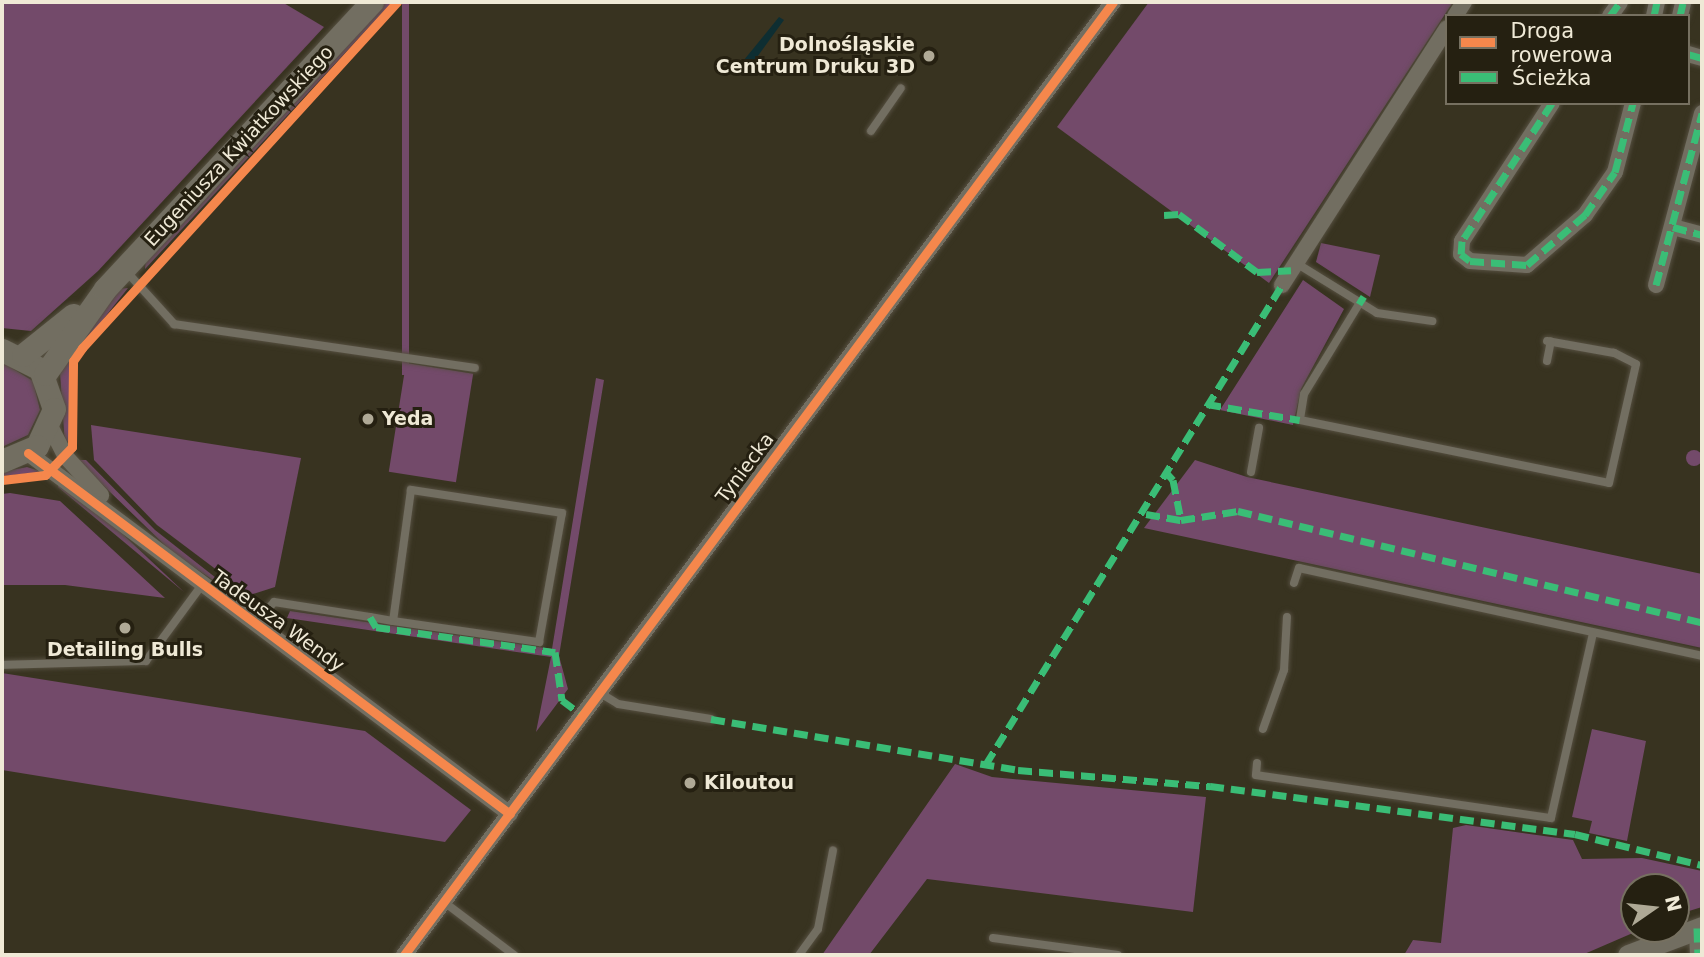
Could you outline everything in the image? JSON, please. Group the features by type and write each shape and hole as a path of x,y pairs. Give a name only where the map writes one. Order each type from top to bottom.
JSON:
{"main road":[{"name":"Eugeniusza Kwiatkowskiego","path":"45,374 105,289 372,2"},
{"name":"Eugeniusza Kwiatkowskiego","path":"12,353 105,289"},
{"path":"2,461 28,453 50,426 54,400 45,374 12,353"}],"street":[{"name":"Tyniecka","path":"404,955 1113,2"},
{"path":"1282,285 1445,31"},
{"path":"1551,105 1462,241 1461,254 1470,261 1527,265 1585,215 1615,172 1632,105"},
{"path":"1656,285 1702,113"},
{"path":"1673,227 1702,234"},
{"name":"Tadeusza Wendy","path":"50,426 66,457 133,531"},
{"name":"Tadeusza Wendy","path":"28,453 133,531 201,586 510,814"},
{"path":"1628,955 1699,928 1698,955"}],"lane":[{"path":"871,131 901,88"},
{"path":"1295,263 1359,304 1432,321"},
{"path":"124,269 174,324 475,368"},
{"path":"1359,304 1304,394 1300,420 1609,483 1636,364 1622,355 1549,341 1547,361"},
{"path":"1251,472 1259,428"},
{"path":"254,625 274,602 393,621 538,642 562,513 411,490 393,621"},
{"path":"1294,583 1299,568 1702,656"},
{"path":"2,665 146,661 201,586"},
{"path":"1262,729 1284,670 1287,617"},
{"path":"1257,763 1256,775 1551,818 1593,633"},
{"path":"600,693 618,704 711,719"},
{"path":"799,955 818,929 833,850"},
{"path":"444,902 514,955"},
{"path":"993,939 1118,955"}],"shaded area":[{"path":"2,2 282,2 324,27 98,271 31,331 2,328"},
{"path":"385,2 392,2 145,269 146,258"},
{"path":"402,2 409,2 409,375 402,375"},
{"path":"1149,2 1453,2 1269,283 1057,127"},
{"path":"1321,243 1380,255 1370,297 1316,262"},
{"path":"1303,280 1344,309 1301,389 1293,425 1220,410"},
{"path":"128,288 70,361 72,434 65,446 60,373 119,289"},
{"path":"2,362 33,381 40,410 28,435 2,447"},
{"path":"406,363 473,374 456,482 389,472"},
{"path":"596,378 604,380 559,656 568,689 536,732 551,657 287,618 290,611 552,649"},
{"path":"91,425 301,458 275,587 250,595 157,525 94,460"},
{"path":"1694,450 1702,458 1694,466 1686,458"},
{"path":"77,460 86,460 155,530 253,607 173,553"},
{"path":"1195,460 1247,477 1702,574 1702,648 1144,528"},
{"path":"27,467 43,472 2,476 2,472"},
{"path":"58,487 113,525 184,592"},
{"path":"2,494 60,501 165,598 65,585 2,585"},
{"path":"2,673 365,731 471,810 445,842 2,770"},
{"path":"1592,729 1646,741 1627,841 1589,833 1592,821 1572,817"},
{"path":"955,764 992,777 1206,797 1193,912 927,879 869,955 822,955"},
{"path":"1466,825 1573,840 1582,859 1642,858 1702,871 1702,907 1690,911 1690,873 1620,873 1620,939 1582,955 1404,955 1413,940 1441,943 1453,828"}],"water":[{"path":"779,17 784,20 752,64 744,60"}],"marked path":[{"path":"1611,14 1620,2"},
{"path":"1654,14 1657,2"},
{"path":"1680,14 1683,3"},
{"path":"1690,55 1702,58"},
{"path":"1551,105 1462,241 1461,254 1470,261 1527,265 1585,215 1615,172 1632,105"},
{"path":"1656,285 1702,113"},
{"path":"1164,215 1179,214 1257,272 1291,270"},
{"path":"1673,227 1702,235"},
{"path":"986,764 1282,285"},
{"path":"1359,304 1364,296"},
{"path":"1207,404 1300,420"},
{"path":"1165,471 1173,480 1181,520 1238,511 1702,622"},
{"path":"1146,514 1181,520"},
{"path":"370,617 376,627 555,652 562,700 583,716"},
{"path":"711,719 1018,770 1210,786 1575,834 1702,865"},
{"path":"1697,928 1698,955"}],"cycle path":[{"path":"2,480 45,475 72,447 73,361 82,348 397,2"},
{"path":"404,955 1113,2"},
{"path":"28,453 510,814"}],"place":[{"name":"Dolnośląskie Centrum Druku 3D","path":"929,56"},
{"name":"Yeda","path":"368,419"},
{"name":"Detailing Bulls","path":"125,628"},
{"name":"Kiloutou","path":"690,783"}]}
